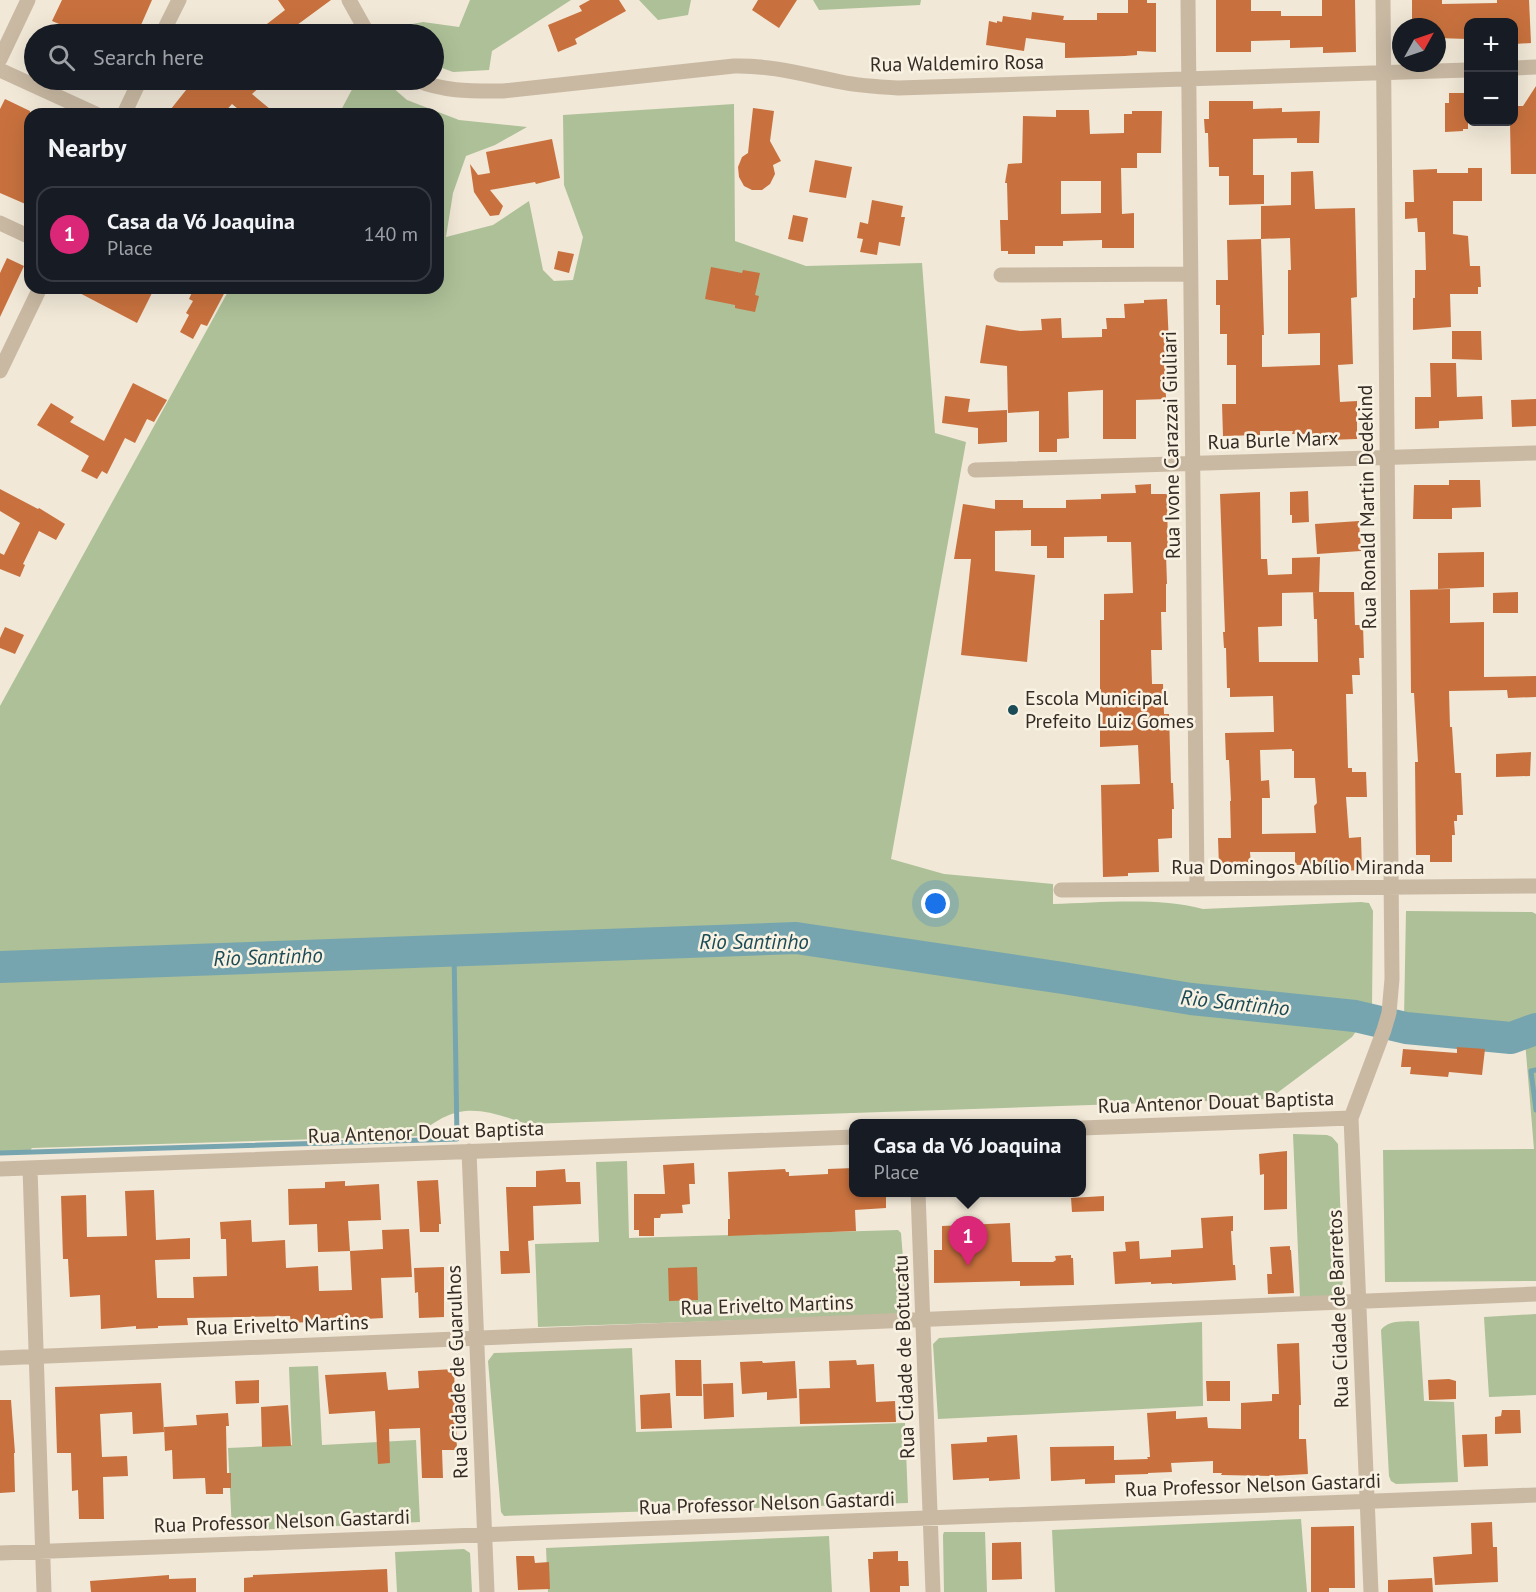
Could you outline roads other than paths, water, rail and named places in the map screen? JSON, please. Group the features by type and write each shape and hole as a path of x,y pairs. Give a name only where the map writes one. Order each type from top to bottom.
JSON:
{"street":[{"path":"0,59 28,0"},
{"path":"167,24 179,0"},
{"path":"349,0 362,24"},
{"name":"Rua Ivone Carazzai Giuliari","path":"1188,0 1197,889"},
{"name":"Rua Ronald Martin Dedekind","path":"1383,0 1392,980 1389,1013 1384,1030"},
{"name":"Rua Waldemiro Rosa","path":"444,89 469,92 503,91 754,65 844,83 898,88 1464,70"},
{"path":"1518,68 1536,67"},
{"path":"0,70 24,81"},
{"path":"44,90 83,108"},
{"path":"127,108 135,90"},
{"path":"0,223 24,234"},
{"path":"1001,275 1190,274"},
{"path":"0,371 37,294"},
{"name":"Rua Burle Marx","path":"975,470 1536,453"},
{"name":"Rua Domingos Abílio Miranda","path":"1061,890 1536,886"},
{"name":"Rua Cidade de Barretos","path":"1371,1592 1351,1118 1384,1030"},
{"name":"Rua Antenor Douat Baptista","path":"1086,1128 1351,1118"},
{"name":"Rua Antenor Douat Baptista","path":"0,1169 849,1137"},
{"name":"Rua Cidade de Guarulhos","path":"469,1151 487,1592"},
{"path":"30,1168 44,1592"},
{"name":"Rua Cidade de Botucatu","path":"918,1197 933,1592"},
{"name":"Rua Erivelto Martins","path":"0,1358 1536,1294"},
{"name":"Rua Professor Nelson Gastardi","path":"0,1553 1536,1495"}],"waterway":[{"name":"Rio Santinho","path":"0,967 796,938 1191,999 1355,1016 1406,1028 1511,1038 1536,1029"},
{"path":"0,1153 457,1139 454,950"},
{"path":"1536,1070 1531,1071 1536,1110"}],"place":[{"name":"Escola Municipal Prefeito Luiz Gomes","path":"1013,710"},
{"name":"Casa da Vó Joaquina","path":"968,1266"}]}
